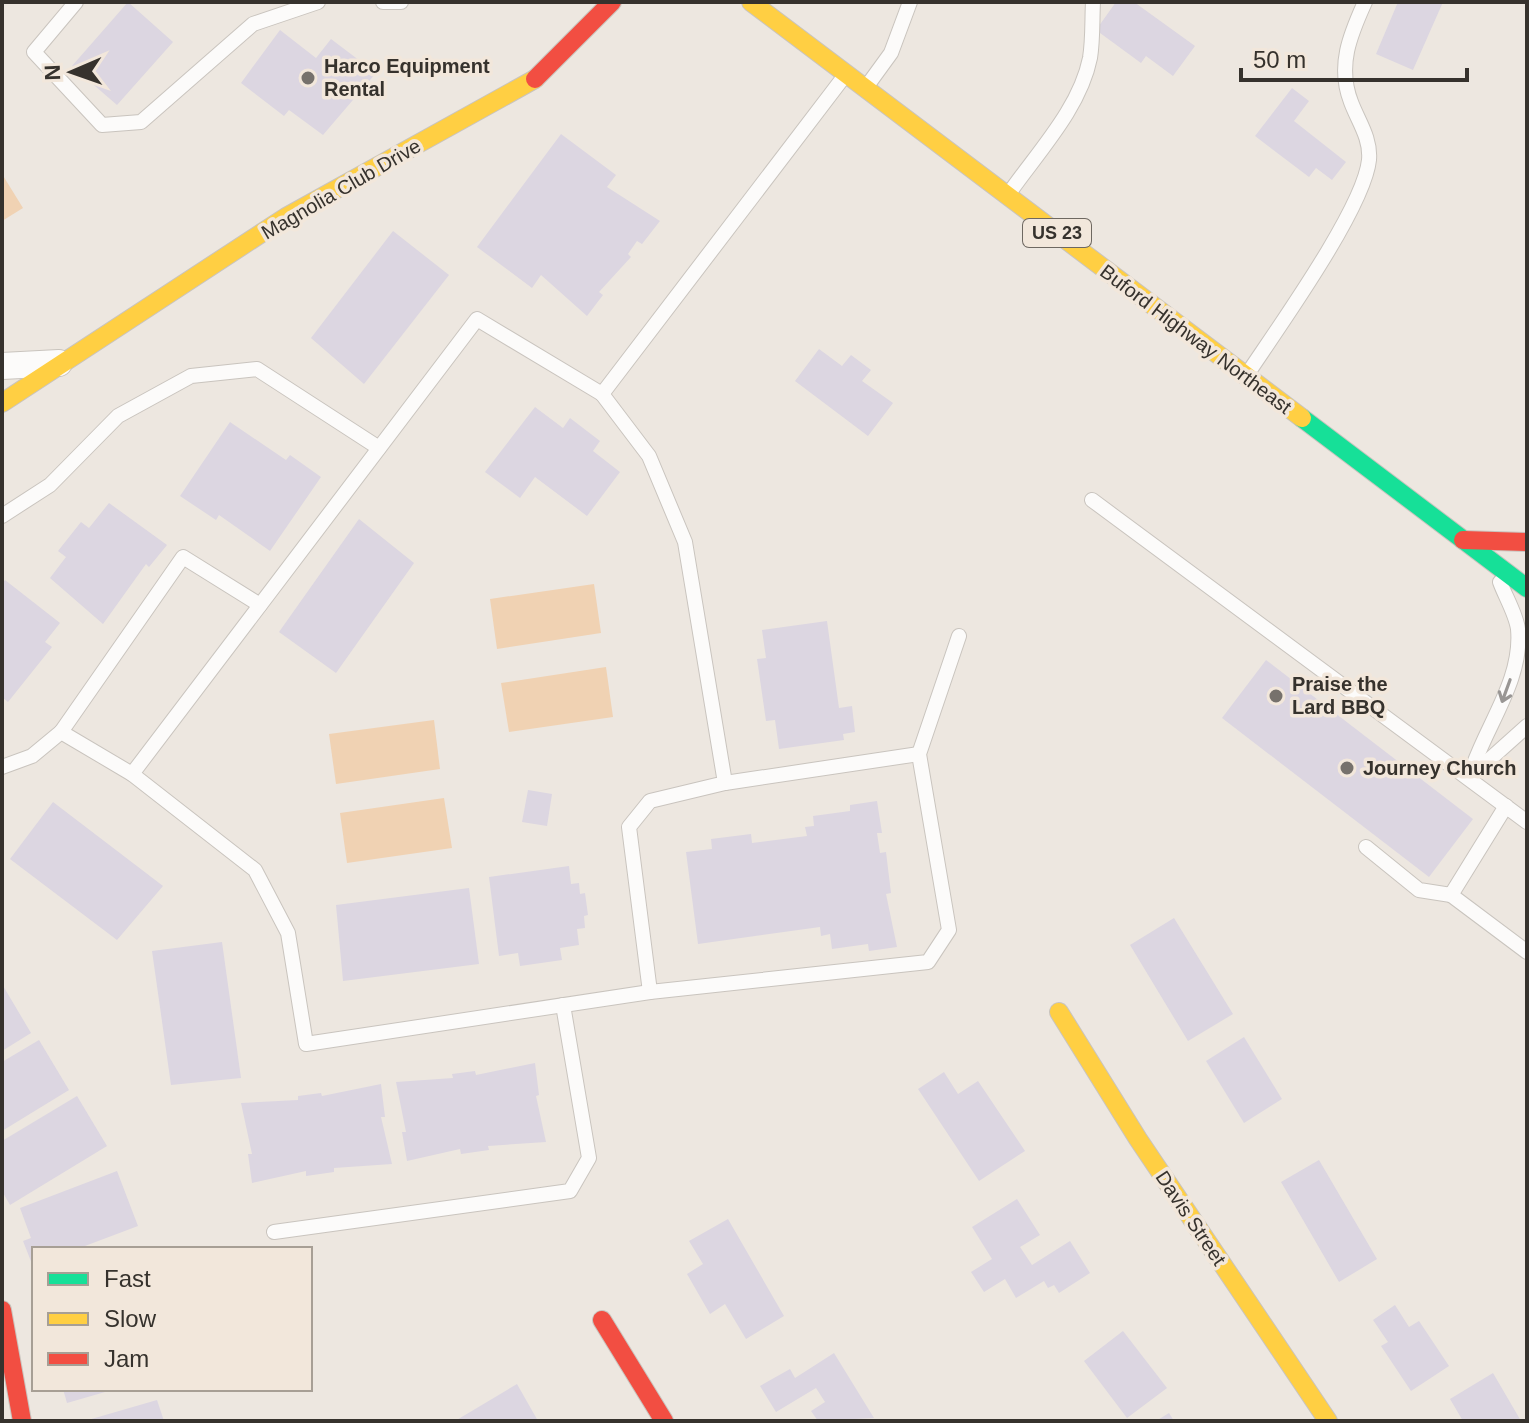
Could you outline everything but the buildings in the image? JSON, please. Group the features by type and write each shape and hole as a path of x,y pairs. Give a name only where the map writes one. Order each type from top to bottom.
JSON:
{"street":[{"name":"Magnolia Club Drive","path":"2,403 286,217 533,81 612,2"},
{"name":"Buford Highway Northeast","path":"751,2 1527,588"},
{"name":"Magnolia Club Drive","path":"2,366 59,363"},
{"path":"1463,540 1527,542"},
{"name":"Davis Street","path":"1059,1012 1138,1139 1328,1421"},
{"path":"2,1310 8,1384 22,1421"},
{"path":"602,1320 664,1421"}],"lane":[{"path":"76,2 34,52 102,125 141,122 253,24 282,7 318,2"},
{"path":"383,2 401,2"},
{"path":"865,89 891,53 910,2"},
{"path":"1008,196 1068,109 1083,79 1090,59 1093,2"},
{"path":"1246,376 1332,240 1368,167 1369,145 1350,100 1344,59 1365,2"},
{"path":"602,394 845,74"},
{"path":"132,774 477,319 602,394 649,456 685,542 725,783"},
{"path":"2,516 50,485 118,416 191,376 257,369 379,448"},
{"path":"1092,500 1527,822"},
{"path":"2,767 32,756 61,732 183,557 260,605"},
{"path":"1469,778 1477,750 1509,690 1517,633 1493,563"},
{"path":"61,732 132,774 255,870 288,933 306,1044 650,992 928,962 949,930 919,754 959,636"},
{"path":"1469,778 1527,726"},
{"path":"650,992 629,827 650,801 725,783 919,754"},
{"path":"1451,895 1506,806"},
{"path":"1366,847 1419,890 1451,895 1527,952"},
{"path":"274,1232 570,1191 589,1158 563,1005"}],"shaded area":[{"path":"2,174 23,208 2,221"},
{"path":"594,584 601,633 497,649 490,599"},
{"path":"606,667 613,717 509,732 501,683"},
{"path":"434,720 440,769 336,784 329,734"},
{"path":"444,798 452,848 347,863 340,813"}],"traffic: fast":[{"path":"1302,418 1527,588"}],"traffic: slow":[{"path":"751,2 1302,418"},
{"path":"2,403 286,217 535,79"},
{"path":"1059,1012 1138,1139 1328,1421"}],"traffic: jam":[{"path":"535,79 612,2"},
{"path":"1463,540 1527,542"},
{"path":"2,1310 22,1421"},
{"path":"602,1320 664,1421"}],"place":[{"name":"Harco Equipment Rental","path":"308,78"},
{"name":"Praise the Lard BBQ","path":"1276,696"},
{"name":"Journey Church","path":"1347,768"}]}
